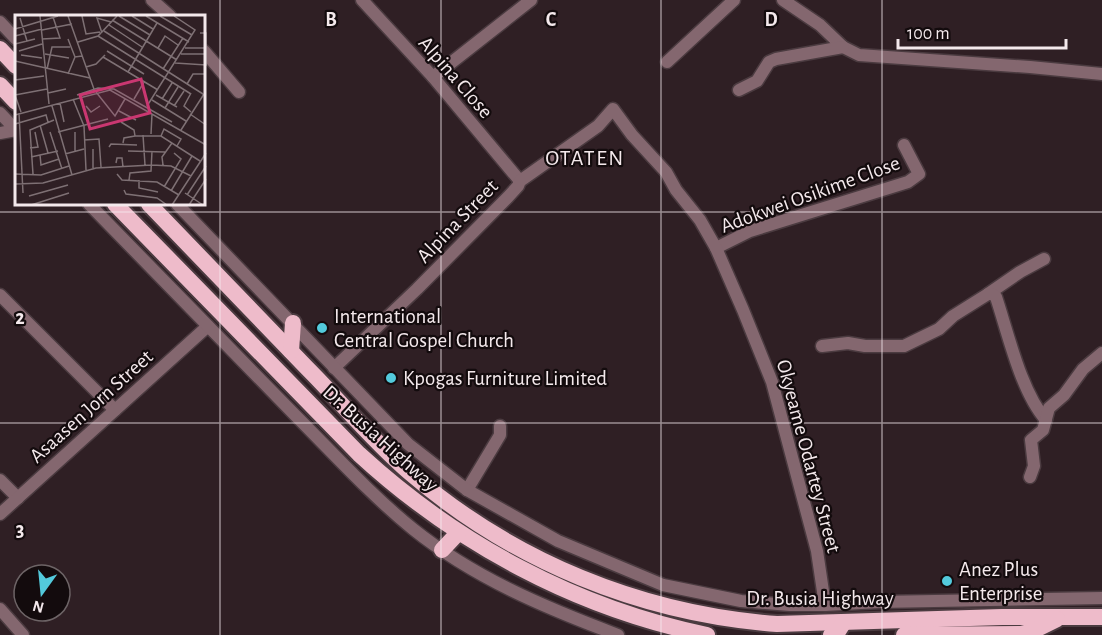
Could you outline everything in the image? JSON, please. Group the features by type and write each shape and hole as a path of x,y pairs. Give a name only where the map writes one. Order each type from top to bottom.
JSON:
{"highway":[{"path":"0,85 15,101"},
{"name":"Dr. Busia Highway","path":"117,206 359,454 385,478 458,533 508,562 600,604 664,626 707,635"},
{"name":"Dr. Busia Highway","path":"151,206 408,471 489,531 553,566 592,583 644,601 709,616 777,624 1102,617"},
{"path":"291,351 293,322"},
{"path":"442,549 458,533"},
{"path":"904,635 1021,634 1033,631 1061,617"},
{"path":"831,635 837,633 844,622"}],"street":[{"path":"152,0 169,15"},
{"name":"Alpina Close","path":"362,0 433,77 520,181"},
{"path":"433,77 531,0"},
{"path":"667,62 734,0"},
{"path":"783,0 820,25 843,47 866,57 1030,67 1102,74"},
{"path":"0,22 15,38"},
{"path":"740,90 757,81 769,62 776,59 843,47"},
{"path":"206,53 239,92"},
{"name":"Alpina Street","path":"334,368 417,290 508,197 520,181 598,126 613,109"},
{"name":"Okyeame Odartey Street","path":"613,109 632,135 666,172 676,190 700,220 716,248 772,382 817,551 825,605"},
{"path":"0,113 15,129"},
{"path":"0,133 15,130"},
{"name":"Adokwei Osikime Close","path":"716,248 750,231 908,182 919,174 904,145"},
{"name":"Dr. Busia Highway","path":"91,206 359,479 413,529 494,582 550,610 618,635"},
{"name":"Dr. Busia Highway","path":"179,206 408,444 467,490 558,541 663,585 741,601 825,605 1102,598"},
{"path":"822,346 849,343 865,346 904,346 939,329 953,316 1044,259"},
{"path":"988,294 996,297 1016,360 1033,401 1046,420"},
{"path":"3,301 116,410"},
{"name":"Asaasen Jorn Street","path":"0,514 208,326"},
{"path":"1030,477 1034,466 1030,440 1043,430 1049,408 1064,395 1083,369 1102,353"},
{"path":"467,490 500,435 500,426"},
{"path":"0,480 18,498"},
{"path":"1,614 23,635"}],"place":[{"name":"International Central Gospel Church","path":"322,328"},
{"name":"Kpogas Furniture Limited","path":"391,378"},
{"name":"Anez Plus Enterprise","path":"947,581"}],"district":[{"name":"OTATEN","path":"585,157"}]}
